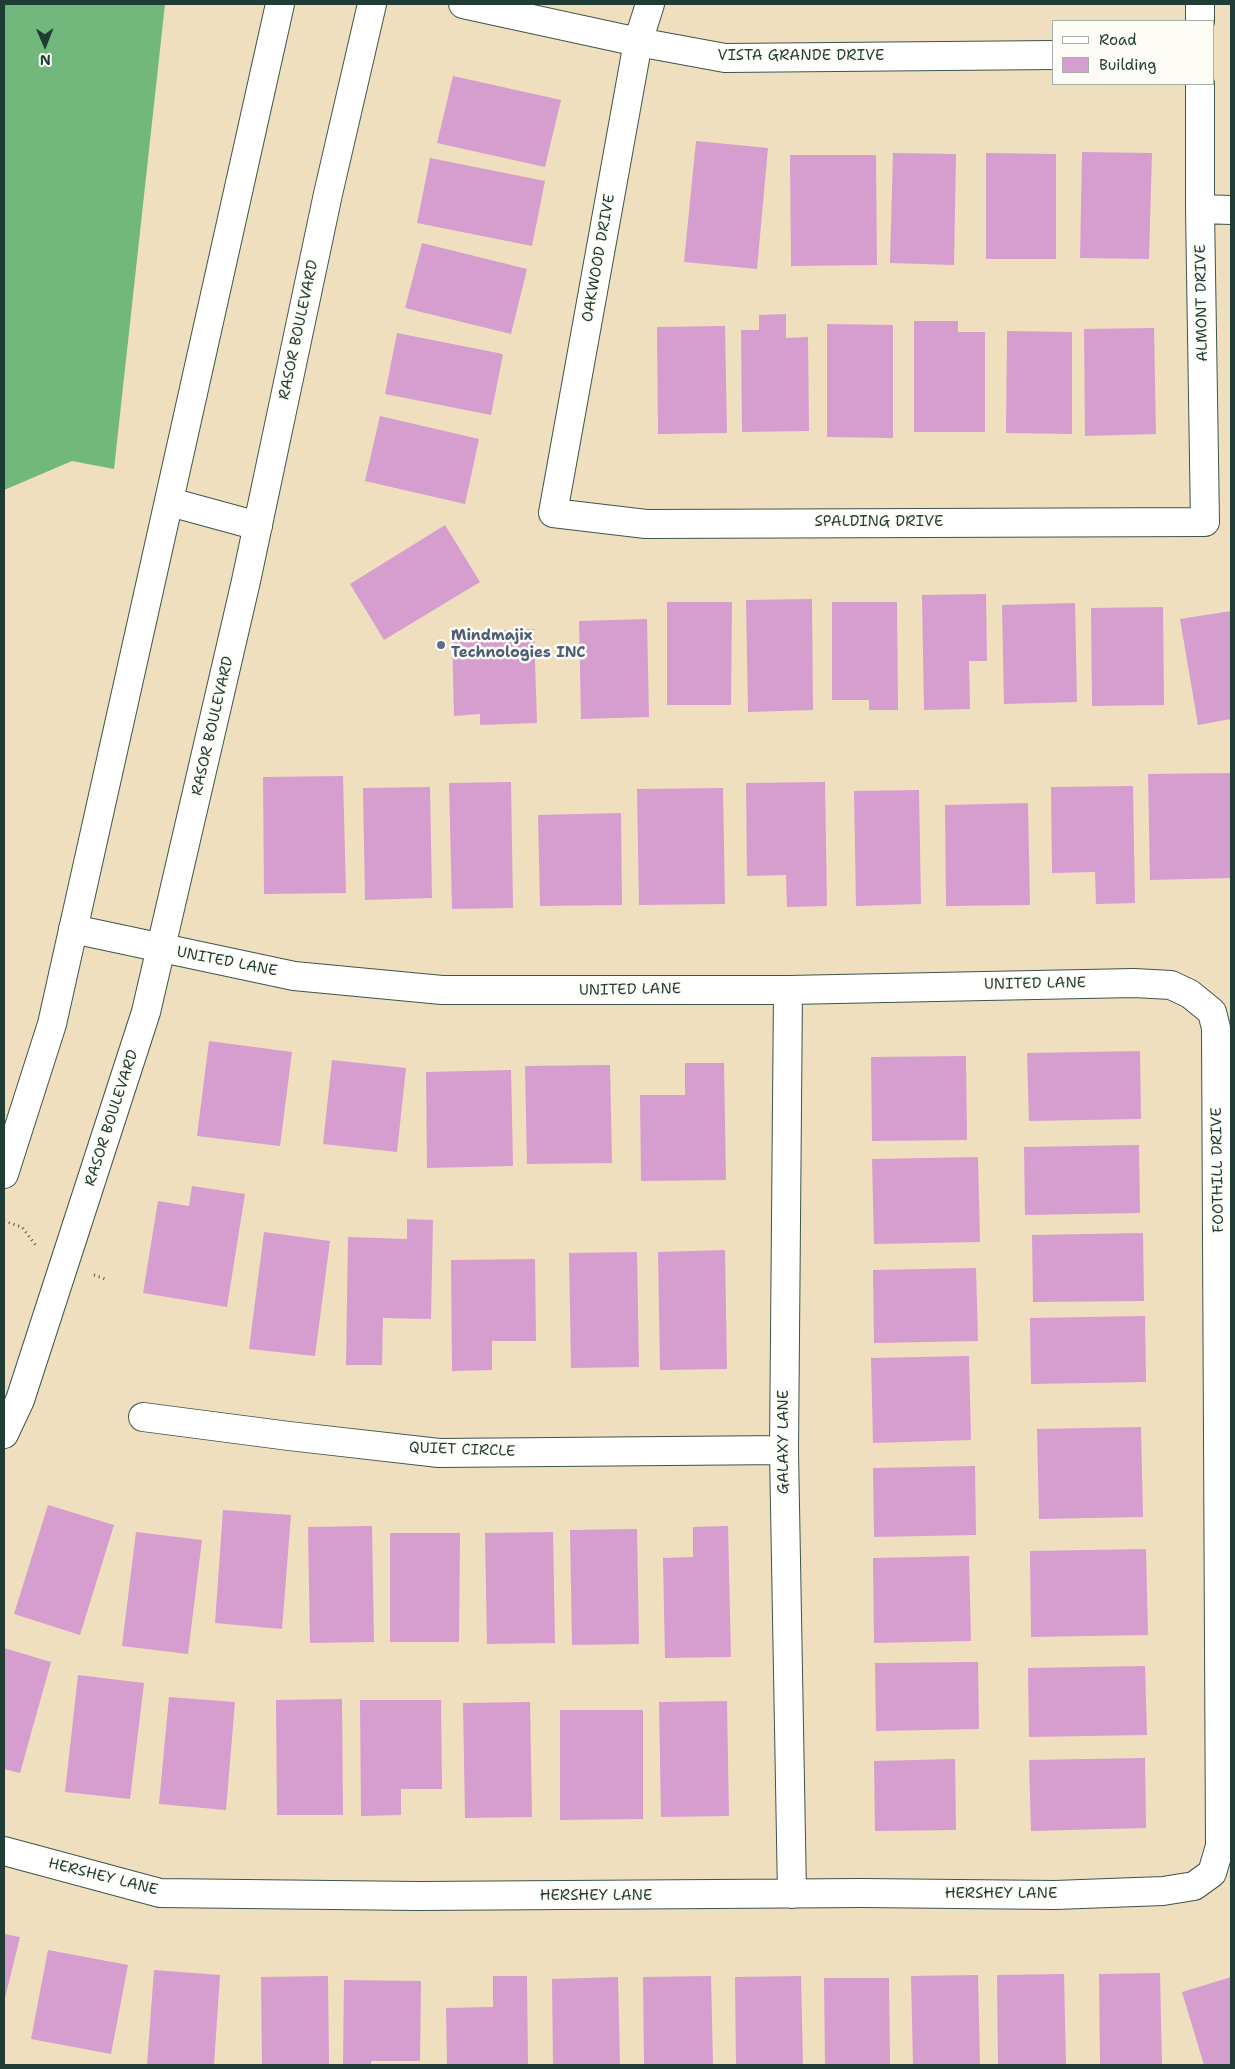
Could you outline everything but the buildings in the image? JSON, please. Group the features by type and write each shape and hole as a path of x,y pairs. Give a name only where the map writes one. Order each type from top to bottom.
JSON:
{"street":[{"path":"4,1174 52,1024 280,4"},
{"name":"RASOR BOULEVARD","path":"4,1434 20,1400 146,1012 258,526 328,194 372,4"},
{"name":"VISTA GRANDE DRIVE","path":"463,4 638,42 725,58 1052,55"},
{"name":"OAKWOOD DRIVE","path":"553,513 638,42 650,4"},
{"path":"1200,4 1200,20"},
{"name":"ALMONT DRIVE","path":"1200,85 1205,522"},
{"path":"1200,209 1231,210"},
{"path":"170,502 258,526"},
{"name":"SPALDING DRIVE","path":"553,513 646,524 1205,522"},
{"name":"UNITED LANE","path":"73,929 294,976 442,990 788,990 1134,983 1171,985 1190,994"},
{"name":"GALAXY LANE","path":"788,990 784,1450 792,1894"},
{"name":"FOOTHILL DRIVE","path":"1190,994 1212,1012 1216,1028 1226,1651 1220,1846 1212,1873 1194,1886"},
{"name":"QUIET CIRCLE","path":"143,1416 288,1436 439,1452 784,1450"},
{"name":"HERSHEY LANE","path":"4,1851 160,1893 418,1896 1055,1895 1162,1891 1194,1886"}],"path":[{"path":"4,1221 22,1227 39,1250"},
{"path":"99,1277 108,1280"}],"green space":[{"path":"4,4 165,4 114,469 72,461 4,490"}],"place":[{"name":"Mindmajix Technologies INC","path":"441,645"}]}
